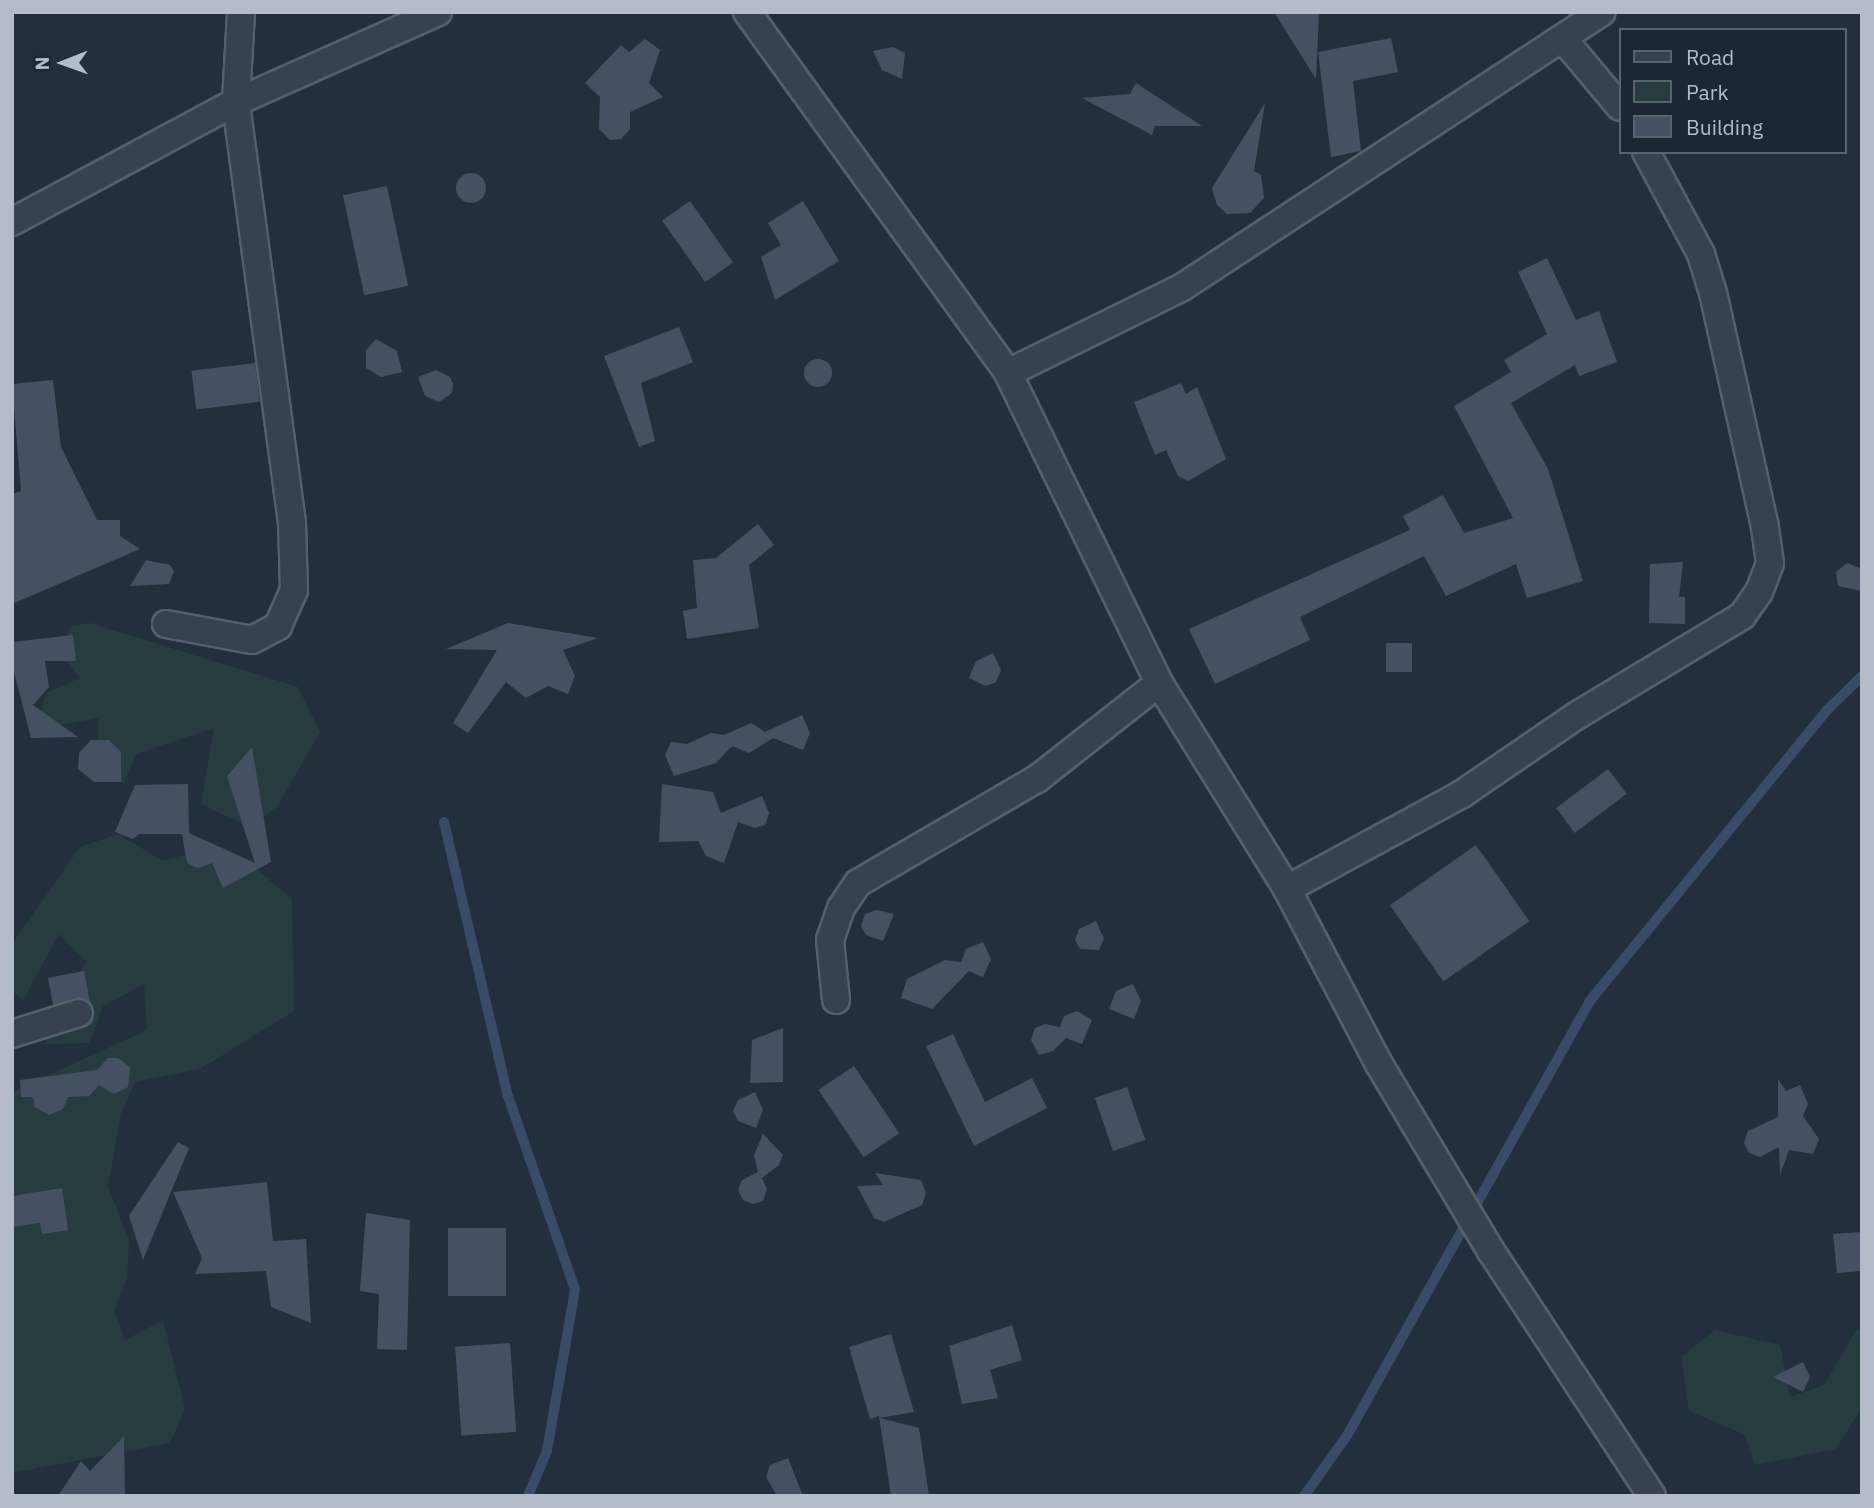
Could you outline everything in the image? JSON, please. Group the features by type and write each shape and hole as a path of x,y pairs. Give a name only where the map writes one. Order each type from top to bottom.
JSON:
{"street":[{"path":"166,624 251,640 278,626 295,590 292,523 236,102 241,12"},
{"path":"12,222 236,102 438,12"},
{"path":"747,12 1008,373 1159,683 1287,889 1378,1064 1491,1251 1652,1496"},
{"path":"1008,373 1181,288 1564,40 1602,12"},
{"path":"1564,40 1618,105"},
{"path":"1287,889 1462,793 1576,716 1742,616 1759,592 1770,563 1765,527 1713,293 1701,254 1647,154"},
{"path":"836,1000 830,940 841,908 858,883 1037,779 1159,683"},
{"path":"12,1034 79,1013"}],"green space":[{"path":"90,623 298,687 320,732 277,807 249,827 201,804 214,728 136,754 124,783 99,775 98,718 35,730 46,693 80,678 59,652 71,626"},
{"path":"118,834 163,861 188,854 243,858 292,899 294,1011 200,1069 135,1082 121,1114 108,1186 129,1241 127,1278 114,1310 125,1340 163,1320 185,1409 170,1443 12,1473 12,1092 147,1030 144,984 103,1006 90,1043 45,1044 51,1011 87,962 59,934 23,1000 12,991 12,944 80,847"},
{"path":"1857,1329 1862,1330 1862,1407 1836,1449 1755,1465 1744,1434 1689,1411 1681,1357 1715,1330 1780,1345 1790,1397 1824,1385"}],"building":[{"path":"1274,12 1319,12 1316,79"},
{"path":"1391,38 1398,72 1353,81 1361,151 1331,157 1318,52"},
{"path":"645,39 660,50 649,83 663,97 630,112 630,129 621,139 610,140 599,129 600,97 585,83 621,45 629,52"},
{"path":"893,47 905,53 902,79 882,70 873,51"},
{"path":"1136,83 1202,126 1155,126 1152,135 1082,98 1130,94"},
{"path":"1265,103 1254,171 1261,175 1264,198 1250,213 1227,214 1217,205 1212,188"},
{"path":"471,173 477,174 485,182 485,194 477,202 471,203 465,202 457,194 456,188 457,182 465,174"},
{"path":"387,186 408,286 364,295 343,195"},
{"path":"690,201 733,262 705,282 662,221"},
{"path":"803,201 839,261 775,300 761,257 781,245 768,223"},
{"path":"1547,258 1576,320 1599,311 1617,362 1579,376 1575,365 1511,403 1548,469 1583,581 1527,598 1516,564 1446,596 1424,556 1300,617 1310,640 1215,684 1189,629 1410,530 1403,516 1443,495 1464,533 1513,518 1454,406 1511,372 1504,360 1547,334 1518,272"},
{"path":"679,327 693,362 641,383 655,441 639,447 604,356"},
{"path":"376,339 397,351 402,372 381,377 366,368 366,350"},
{"path":"818,359 828,363 832,373 828,383 818,387 808,383 804,373 808,363"},
{"path":"255,363 260,402 196,410 191,371"},
{"path":"436,370 450,377 453,384 452,393 439,402 425,396 418,377"},
{"path":"53,380 61,447 97,520 120,520 120,536 140,549 12,604 12,494 21,491 12,384"},
{"path":"1181,383 1186,394 1197,387 1226,459 1188,481 1178,476 1166,450 1155,455 1134,402"},
{"path":"758,524 774,545 749,565 759,628 687,639 683,611 697,608 693,560 716,558"},
{"path":"146,560 170,565 174,571 169,584 130,586"},
{"path":"1683,562 1679,597 1685,597 1685,624 1649,623 1650,564"},
{"path":"1847,563 1862,569 1862,591 1838,586 1836,572"},
{"path":"508,623 598,638 563,650 575,676 568,694 548,686 526,698 506,682 468,733 453,723 497,650 446,649"},
{"path":"73,635 76,661 45,661 49,687 33,705 78,737 31,738 12,664 12,642"},
{"path":"1386,643 1412,643 1412,672 1386,672"},
{"path":"993,653 1001,670 996,682 986,686 969,678 976,661"},
{"path":"802,715 810,733 803,750 773,738 749,753 732,746 716,763 674,776 665,755 671,742 687,744 711,733 724,735 751,723 765,732"},
{"path":"91,740 109,740 121,752 121,782 94,782 78,769 79,753"},
{"path":"252,747 271,862 223,888 212,863 198,868 187,863 182,834 140,834 133,839 115,832 135,785 188,784 189,833 255,863 227,776"},
{"path":"1608,769 1627,794 1575,833 1556,808"},
{"path":"662,784 713,792 721,813 762,796 769,813 765,825 755,828 738,822 724,863 706,856 698,841 659,842"},
{"path":"1476,845 1529,921 1443,981 1390,905"},
{"path":"876,910 894,914 883,941 866,935 861,926 865,914"},
{"path":"1096,921 1104,939 1099,950 1080,949 1075,940 1079,929"},
{"path":"983,942 991,959 983,977 969,971 932,1009 901,998 907,979 945,960 961,962 966,949"},
{"path":"84,971 90,1002 75,998 53,1005 48,978"},
{"path":"1133,984 1141,1001 1134,1019 1109,1009 1116,991"},
{"path":"1077,1011 1092,1020 1082,1044 1066,1038 1053,1051 1039,1055 1031,1040 1035,1028 1045,1024 1060,1027 1064,1016"},
{"path":"783,1028 783,1082 750,1083 752,1040"},
{"path":"953,1034 985,1102 1032,1078 1047,1108 974,1146 926,1046"},
{"path":"108,1058 118,1058 130,1067 128,1087 114,1094 99,1085 89,1096 68,1097 63,1109 49,1115 35,1107 33,1097 21,1097 20,1080 97,1070"},
{"path":"854,1066 899,1133 864,1157 818,1090"},
{"path":"1778,1079 1786,1091 1800,1085 1808,1104 1803,1116 1819,1139 1813,1154 1789,1150 1780,1175 1779,1147 1760,1157 1749,1153 1744,1143 1748,1131 1778,1117"},
{"path":"1127,1087 1145,1140 1113,1151 1095,1098"},
{"path":"755,1092 763,1110 756,1128 738,1121 733,1111 738,1100"},
{"path":"763,1134 783,1155 779,1165 762,1178 767,1189 763,1201 753,1204 743,1200 738,1190 742,1180 758,1172 754,1155"},
{"path":"178,1142 189,1148 143,1260 129,1216"},
{"path":"875,1173 921,1180 926,1193 922,1205 884,1222 874,1218 857,1186 883,1185"},
{"path":"267,1182 273,1241 306,1239 311,1323 271,1307 266,1271 195,1274 202,1258 173,1192"},
{"path":"62,1188 68,1230 42,1234 40,1223 12,1227 12,1196"},
{"path":"366,1213 410,1220 407,1350 377,1349 379,1294 360,1291"},
{"path":"448,1228 506,1228 506,1296 448,1296"},
{"path":"1862,1232 1862,1271 1837,1273 1833,1234"},
{"path":"1012,1325 1022,1360 990,1370 998,1398 962,1404 949,1346"},
{"path":"891,1334 914,1412 880,1418 919,1428 929,1496 891,1496 879,1416 870,1419 849,1347"},
{"path":"510,1343 516,1432 461,1436 455,1347"},
{"path":"1803,1362 1810,1377 1803,1392 1773,1377"},
{"path":"124,1436 125,1496 58,1496 81,1461 90,1471"},
{"path":"788,1458 803,1496 777,1496 766,1477 770,1465"}],"waterway":[{"path":"1304,1496 1348,1434 1589,1002 1826,711 1862,676"},
{"path":"444,822 508,1096 575,1290 547,1451 528,1496"}]}
